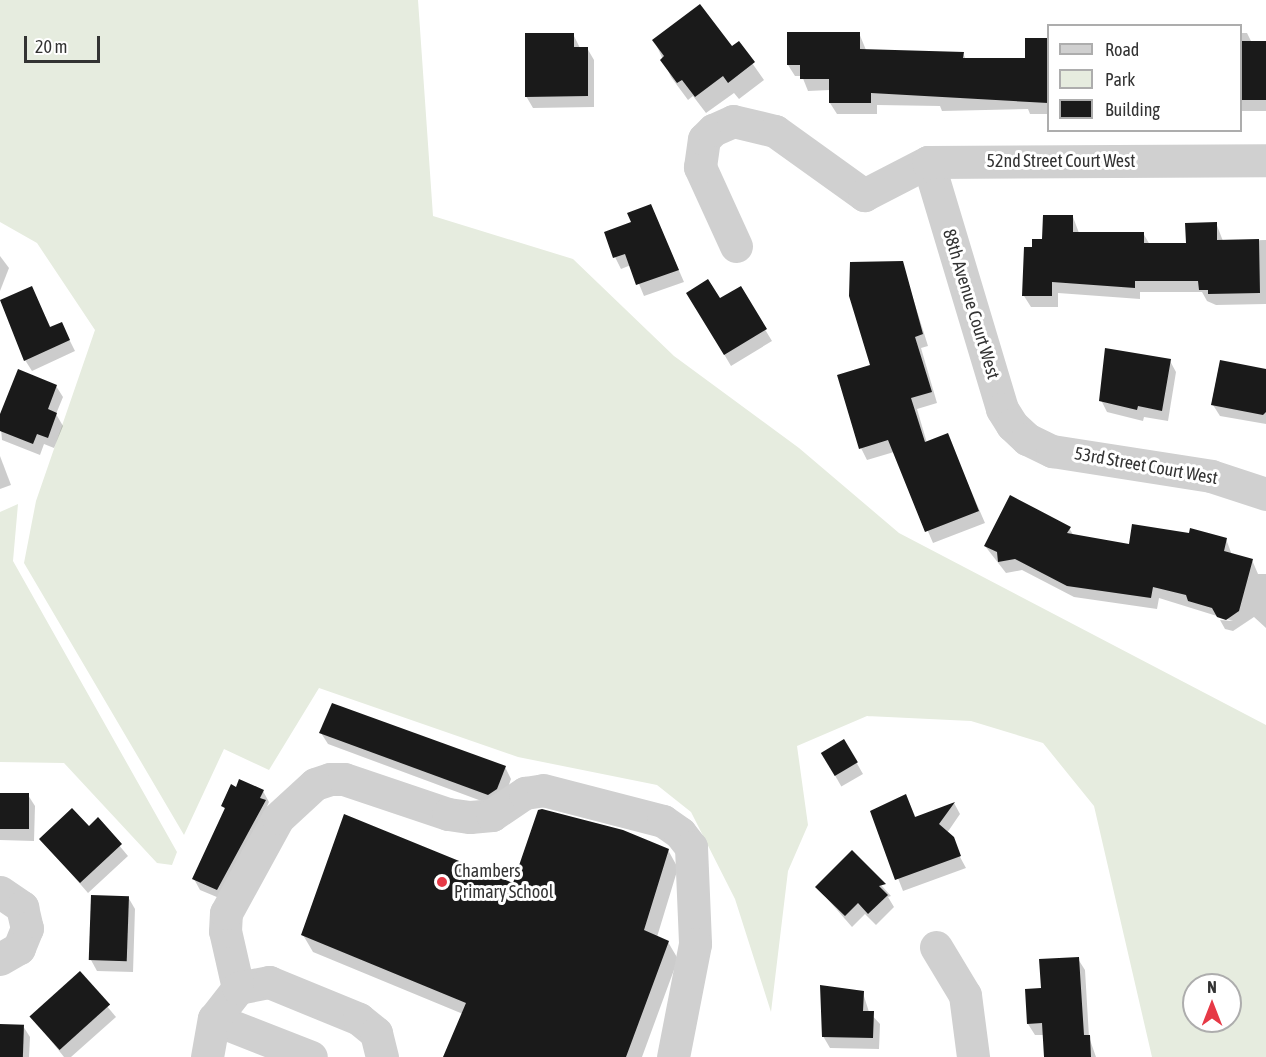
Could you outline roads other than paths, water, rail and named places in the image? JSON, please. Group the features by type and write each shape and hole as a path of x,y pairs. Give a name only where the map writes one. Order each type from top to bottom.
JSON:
{"street":[{"name":"52nd Street Court West","path":"736,246 700,167 704,138 713,129 733,121 775,131 864,195 928,162 1266,160"},
{"name":"88th Avenue Court West","path":"928,162 1002,409 1027,439"},
{"name":"53rd Street Court West","path":"1027,439 1053,451 1211,476 1266,494"},
{"path":"238,988 224,926 226,913 278,818 315,784 330,778 344,779 448,814 470,817 492,815 525,793 543,790 663,821 680,833 691,847 695,944 673,1057"},
{"path":"0,892 22,907 27,928 19,948 0,959"},
{"path":"936,947 965,995 973,1057"},
{"path":"207,1057 214,1019 238,988 269,982 359,1019 376,1033 382,1057"},
{"path":"214,1019 311,1057"}],"place":[{"name":"Chambers Primary School","path":"442,882"}]}
